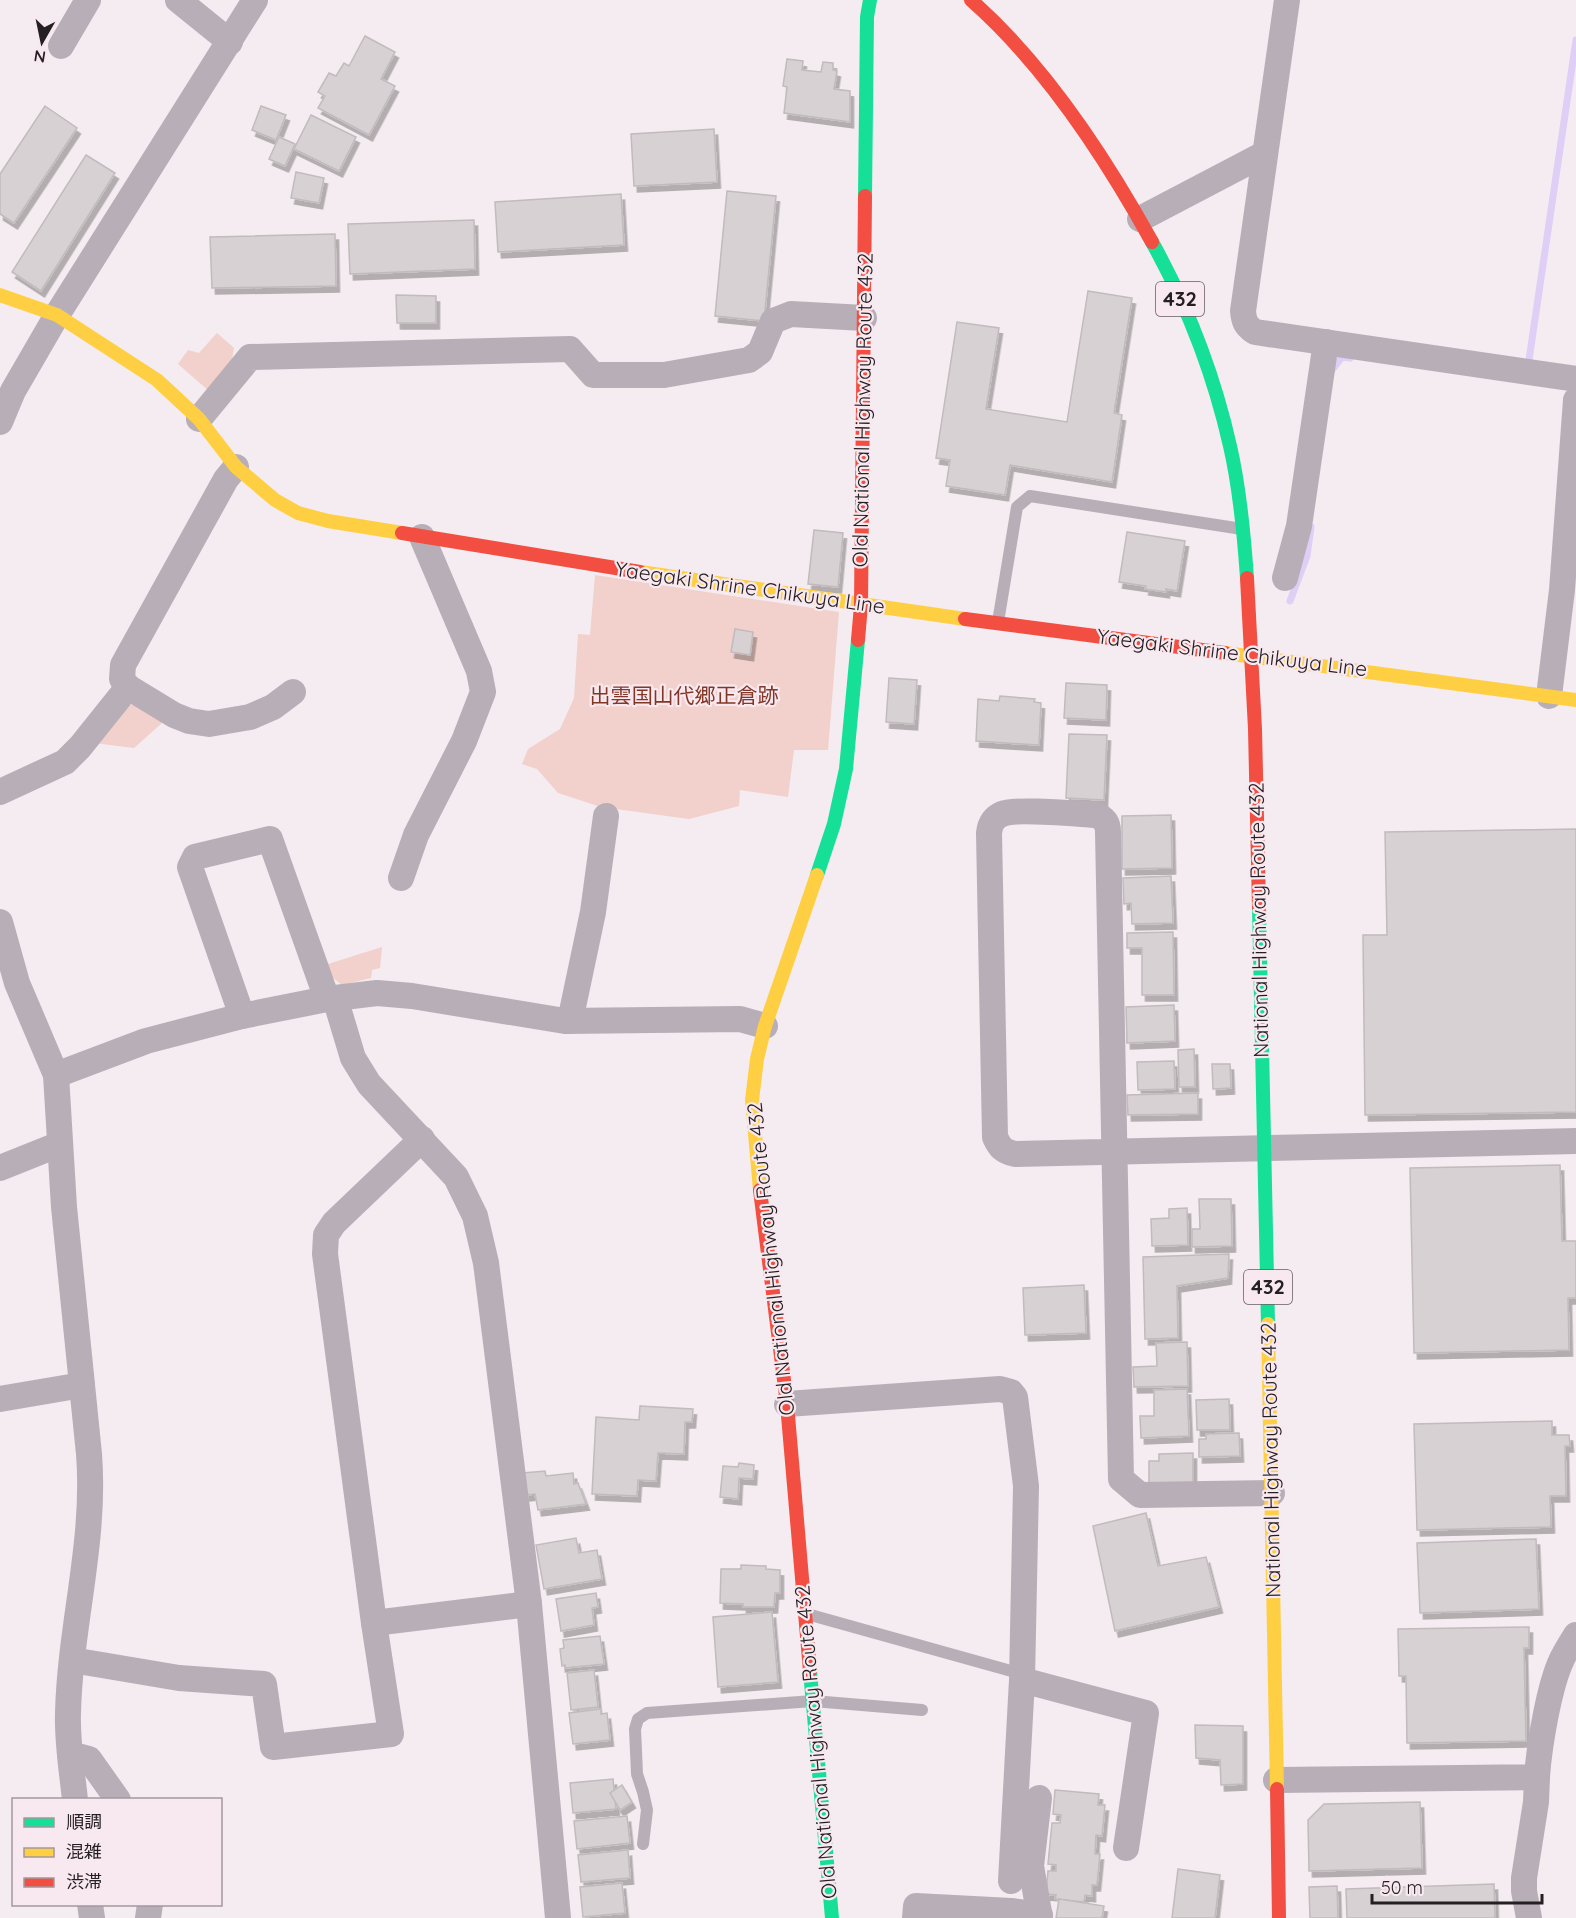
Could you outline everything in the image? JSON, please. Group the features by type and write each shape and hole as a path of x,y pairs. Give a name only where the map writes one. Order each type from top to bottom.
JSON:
{"main road":[{"name":"Old National Highway Route 432","path":"832,1918 787,1404 759,1182 752,1100 757,1059 765,1026 834,824 846,769 861,605 867,17 870,0"},
{"name":"National Highway Route 432","path":"971,0 1004,29 1082,128 1128,198 1169,274 1204,357 1226,428 1243,529 1253,656 1265,1148 1279,1918"},
{"name":"Yaegaki Shrine Chikuya Line","path":"0,295 57,315 157,380 199,419 236,467 275,500 298,513 328,521 861,605 1576,700"}],"street":[{"path":"61,46 88,0"},
{"path":"178,0 230,42"},
{"path":"0,422 13,391 57,315 255,0"},
{"path":"1287,0 1243,311 1247,327 1255,332 1576,379"},
{"path":"1140,219 1264,154"},
{"path":"199,419 250,357 570,350 593,375 664,375 749,360 760,352 773,321 791,314 864,318"},
{"path":"1285,578 1299,526 1326,342"},
{"path":"1549,696 1562,590 1576,400"},
{"path":"236,467 226,479 123,665 122,679 128,687 174,715 189,721 208,724 250,717 273,707 293,692"},
{"path":"402,878 416,835 464,741 483,692 479,671 422,537"},
{"path":"0,792 65,762 80,747 128,687"},
{"path":"1272,1493 1140,1495 1121,1479 1114,1152 1108,826 1101,817 1096,815 1010,812 995,818 990,825 989,833 995,1137 1004,1152 1015,1154 1114,1152 1576,1141"},
{"path":"570,1021 593,912 606,816"},
{"path":"242,1016 190,867 195,858 270,839 353,1058 369,1084 456,1177 475,1216 481,1237 529,1604 558,1918"},
{"path":"0,922 17,983 56,1075 60,1144 90,1465 90,1509 68,1714 75,1798"},
{"path":"56,1075 146,1041 242,1016 376,993 570,1021 740,1019 765,1026"},
{"path":"72,1660 179,1678 264,1684 273,1747 391,1734 325,1254 326,1235 334,1223 422,1139"},
{"path":"0,1168 60,1144"},
{"path":"0,1399 81,1384"},
{"path":"787,1404 1000,1389 1011,1392 1015,1397 1026,1486 1022,1677 1011,1881"},
{"path":"374,1623 529,1604"},
{"path":"1529,1918 1524,1878 1536,1802 1539,1761 1551,1693 1561,1661 1576,1635"},
{"path":"1022,1677 1146,1713 1126,1848"},
{"path":"70,1754 89,1759 117,1798"},
{"path":"1276,1780 1538,1777"},
{"path":"915,1918 916,1906 1011,1911 1040,1916 1031,1866 1039,1798"}],"lane":[{"path":"997,623 1017,507 1030,496 1243,529"},
{"path":"805,1613 1022,1677"},
{"path":"644,1844 646,1810 637,1774 636,1729 638,1719 647,1713 813,1701 922,1710"}],"green space":[{"path":"217,333 234,348 231,365 209,391 178,364 188,350 199,353"},
{"name":"出雲国山代郷正倉跡","path":"595,575 839,612 828,750 794,750 788,797 740,790 739,806 689,819 601,807 558,793 537,769 522,764 528,749 560,729 574,698 578,634 590,635"},
{"path":"140,704 161,715 162,723 134,748 94,743 127,705"},
{"path":"382,947 380,968 372,970 371,978 342,985 332,977 328,964"}],"building":[{"path":"365,36 395,52 381,79 395,86 369,135 318,108 325,96 318,92 329,73 336,76 344,63 349,66"},
{"path":"787,59 803,61 802,70 821,72 823,62 833,63 833,70 837,71 834,89 850,91 850,122 784,113 787,87 783,86"},
{"path":"45,106 77,128 14,223 0,214 0,174"},
{"path":"261,106 286,115 276,140 252,130"},
{"path":"311,115 356,137 339,171 294,149"},
{"path":"714,129 717,182 634,186 631,134"},
{"path":"279,137 295,144 285,166 269,159"},
{"path":"86,155 115,173 41,291 12,272"},
{"path":"296,172 324,178 319,203 291,198"},
{"path":"727,191 776,196 764,321 715,316"},
{"path":"621,194 624,245 498,252 495,202"},
{"path":"474,220 475,269 350,274 348,224"},
{"path":"335,234 336,286 212,288 210,237"},
{"path":"1088,291 1132,298 1114,413 1122,415 1112,482 1010,465 1005,495 946,486 950,460 936,458 957,322 999,328 986,409 1067,422"},
{"path":"396,295 436,296 436,323 397,323"},
{"path":"814,530 843,533 838,587 808,584"},
{"path":"1127,532 1185,541 1177,591 1145,589 1146,586 1119,582"},
{"path":"735,629 753,632 750,655 731,652"},
{"path":"889,678 917,680 914,724 886,722"},
{"path":"1066,683 1107,685 1106,720 1064,718"},
{"path":"1000,696 1035,699 1034,702 1041,703 1039,745 976,741 978,699 999,701"},
{"path":"1069,734 1107,735 1104,800 1066,798"},
{"path":"1171,815 1172,868 1122,869 1122,816"},
{"path":"1576,829 1576,1112 1365,1115 1363,935 1387,935 1385,832"},
{"path":"1171,876 1173,923 1132,924 1131,903 1124,904 1123,878"},
{"path":"1173,932 1174,995 1142,995 1142,948 1127,948 1127,933"},
{"path":"1174,1005 1175,1041 1127,1043 1126,1007"},
{"path":"1194,1049 1195,1087 1179,1087 1178,1050"},
{"path":"1174,1061 1175,1089 1138,1090 1137,1062"},
{"path":"1212,1064 1230,1064 1231,1088 1213,1089"},
{"path":"1198,1093 1198,1114 1128,1115 1127,1095"},
{"path":"1560,1165 1562,1241 1576,1241 1576,1298 1568,1298 1569,1350 1414,1353 1410,1168"},
{"path":"1199,1199 1231,1199 1232,1246 1192,1247 1192,1229 1200,1229"},
{"path":"1187,1208 1188,1245 1152,1246 1151,1219 1169,1218 1169,1209"},
{"path":"1229,1254 1228,1278 1177,1286 1178,1338 1145,1339 1143,1257"},
{"path":"1084,1285 1086,1333 1025,1335 1023,1288"},
{"path":"1187,1342 1188,1386 1134,1387 1133,1367 1157,1366 1156,1343"},
{"path":"1187,1389 1189,1436 1141,1438 1140,1416 1154,1416 1154,1390"},
{"path":"1229,1399 1230,1430 1197,1430 1196,1400"},
{"path":"640,1406 693,1409 692,1422 685,1422 684,1454 658,1453 656,1481 638,1480 637,1496 592,1494 596,1417 639,1420"},
{"path":"1552,1421 1552,1435 1569,1435 1570,1446 1565,1446 1566,1496 1550,1496 1551,1527 1417,1530 1414,1424"},
{"path":"1239,1433 1240,1456 1199,1457 1199,1439 1206,1439 1206,1434"},
{"path":"1193,1453 1193,1484 1149,1485 1149,1461 1159,1461 1159,1454"},
{"path":"739,1463 754,1465 753,1479 739,1478 738,1499 720,1497 723,1466 738,1467"},
{"path":"545,1471 546,1476 573,1473 574,1484 578,1483 586,1504 538,1510 535,1494 526,1495 523,1473"},
{"path":"1146,1513 1158,1566 1206,1557 1219,1607 1115,1631 1093,1526"},
{"path":"576,1538 579,1553 597,1550 602,1579 544,1589 536,1545"},
{"path":"1536,1539 1539,1609 1420,1613 1417,1543"},
{"path":"741,1565 766,1566 766,1569 780,1570 780,1593 775,1593 774,1607 743,1607 743,1604 720,1603 721,1569 741,1569"},
{"path":"596,1593 598,1607 592,1608 594,1625 561,1631 556,1599"},
{"path":"772,1612 778,1682 718,1687 713,1617"},
{"path":"1529,1627 1529,1648 1524,1648 1526,1741 1407,1743 1406,1676 1399,1676 1398,1629"},
{"path":"600,1636 604,1664 565,1668 565,1665 562,1666 560,1649 564,1648 563,1640"},
{"path":"594,1670 598,1707 571,1710 567,1673"},
{"path":"601,1709 601,1714 607,1713 610,1740 573,1744 569,1713"},
{"path":"1195,1725 1243,1726 1243,1784 1221,1785 1220,1760 1196,1758"},
{"path":"613,1779 616,1809 573,1813 570,1783"},
{"path":"622,1785 632,1802 620,1810 610,1793"},
{"path":"1055,1790 1099,1794 1098,1805 1105,1805 1102,1836 1096,1835 1095,1854 1100,1854 1097,1885 1092,1885 1092,1896 1085,1895 1084,1902 1055,1899 1056,1895 1046,1894 1048,1871 1056,1871 1056,1865 1048,1864 1052,1823 1060,1823 1061,1815 1053,1814"},
{"path":"1420,1802 1422,1868 1309,1871 1308,1820 1324,1804"},
{"path":"627,1816 630,1843 577,1849 574,1821"},
{"path":"628,1850 630,1878 581,1882 578,1855"},
{"path":"1178,1869 1220,1875 1215,1918 1172,1918"},
{"path":"622,1883 625,1913 583,1917 580,1887"},
{"path":"1494,1884 1495,1918 1347,1918 1346,1889"},
{"path":"1337,1886 1338,1918 1310,1918 1309,1887"},
{"path":"1059,1899 1104,1906 1102,1918 1056,1918"}],"waterway":[{"path":"1529,360 1576,40"},
{"path":"1332,370 1342,357 1350,358"},
{"path":"1290,601 1307,556 1311,527"}],"traffic: fast":[{"path":"865,196 867,17 870,0"},
{"path":"1152,242 1177,290 1216,393 1239,495 1247,578"},
{"path":"817,875 834,824 846,769 858,640"},
{"path":"1259,907 1268,1324"},
{"path":"810,1671 832,1918"}],"traffic: slow":[{"path":"0,295 57,315 157,380 199,419 236,467 275,500 298,513 328,521 402,533"},
{"path":"640,572 965,619"},
{"path":"1225,653 1576,700"},
{"path":"760,1190 752,1100 757,1059 765,1026 817,875"},
{"path":"1268,1324 1277,1789"}],"traffic: jam":[{"path":"971,0 998,25 1048,82 1093,144 1152,242"},
{"path":"858,640 861,605 865,196"},
{"path":"402,533 640,572"},
{"path":"1247,578 1255,729 1259,907"},
{"path":"965,619 1225,653"},
{"path":"760,1190 787,1404 810,1671"},
{"path":"1277,1789 1279,1918"}]}
